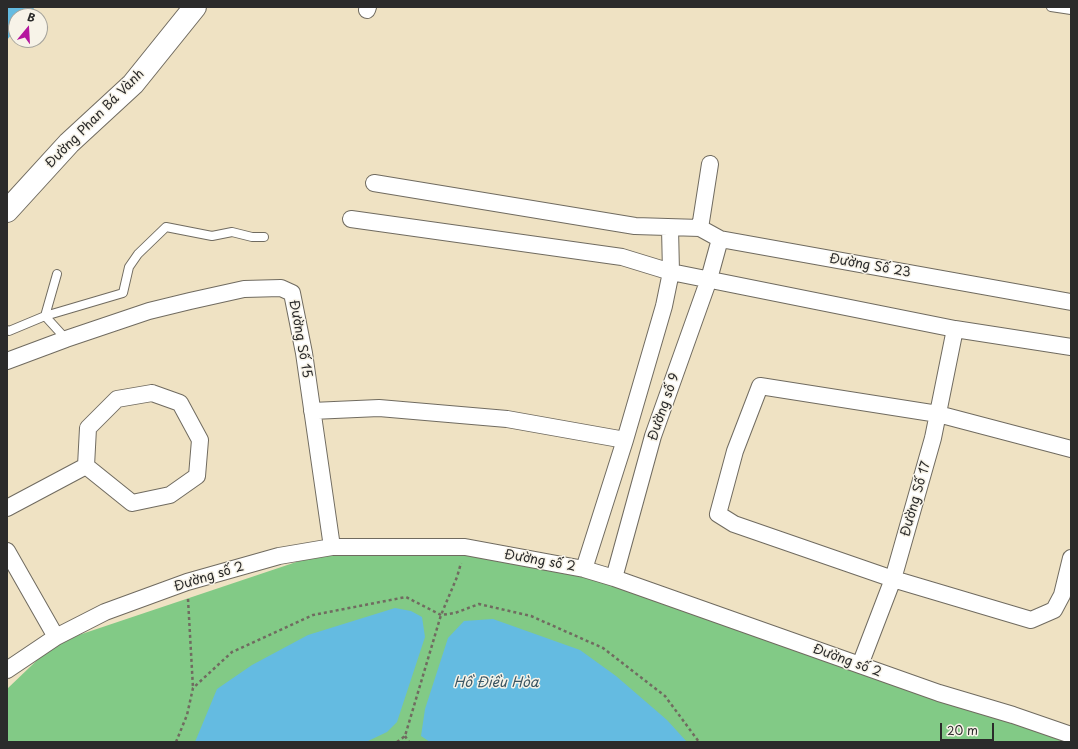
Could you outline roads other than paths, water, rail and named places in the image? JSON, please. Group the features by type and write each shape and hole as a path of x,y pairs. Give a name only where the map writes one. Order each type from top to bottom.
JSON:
{"street":[{"name":"Đường Phan Bá Vành","path":"7,210 69,143 133,84 190,13"},
{"path":"700,228 710,164"},
{"name":"Đường Số 23","path":"374,183 635,226 700,228 720,239 1071,302"},
{"path":"351,219 622,257 671,272 709,278 955,329 1071,347"},
{"name":"Đường số 9","path":"584,569 625,440 664,306 671,272 670,228"},
{"name":"Đường số 9","path":"614,578 653,436 709,278 720,239"},
{"name":"Đường Số 15","path":"66,339 149,311 244,290 281,288 292,293 312,411 332,547"},
{"name":"Đường Số 17","path":"860,665 893,579 938,414 955,329"},
{"path":"7,361 66,339"},
{"path":"1071,448 938,414 760,386 734,451 718,514 734,524 893,579 1031,620 1054,610 1062,595 1071,558"},
{"path":"152,393 180,403 200,440 197,476 170,495 132,503 86,466 88,428 116,399 152,393"},
{"path":"312,411 379,408 507,419 625,440"},
{"path":"7,508 86,466"},
{"name":"Đường số 2","path":"7,670 56,637 106,612 187,582 279,556 332,547 465,547 584,569 614,578 939,693 1013,715 1071,735"},
{"path":"7,551 56,637"}],"lane":[{"path":"1051,7 1071,10"},
{"path":"7,330 9,331 44,316 123,293 129,267 138,254 166,227 212,236 232,232 252,237 264,237"},
{"path":"44,316 57,274"},
{"path":"44,316 66,339"}],"water":[{"path":"7,7 35,7 8,8 7,40"},
{"name":"Hồ Điều Hòa","path":"395,608 411,611 422,617 425,637 397,722 387,732 366,742 195,742 217,689 252,665 308,635"},
{"name":"Hồ Điều Hòa","path":"493,619 580,650 616,676 667,720 687,742 430,742 421,736 425,709 448,638 464,621"}]}
